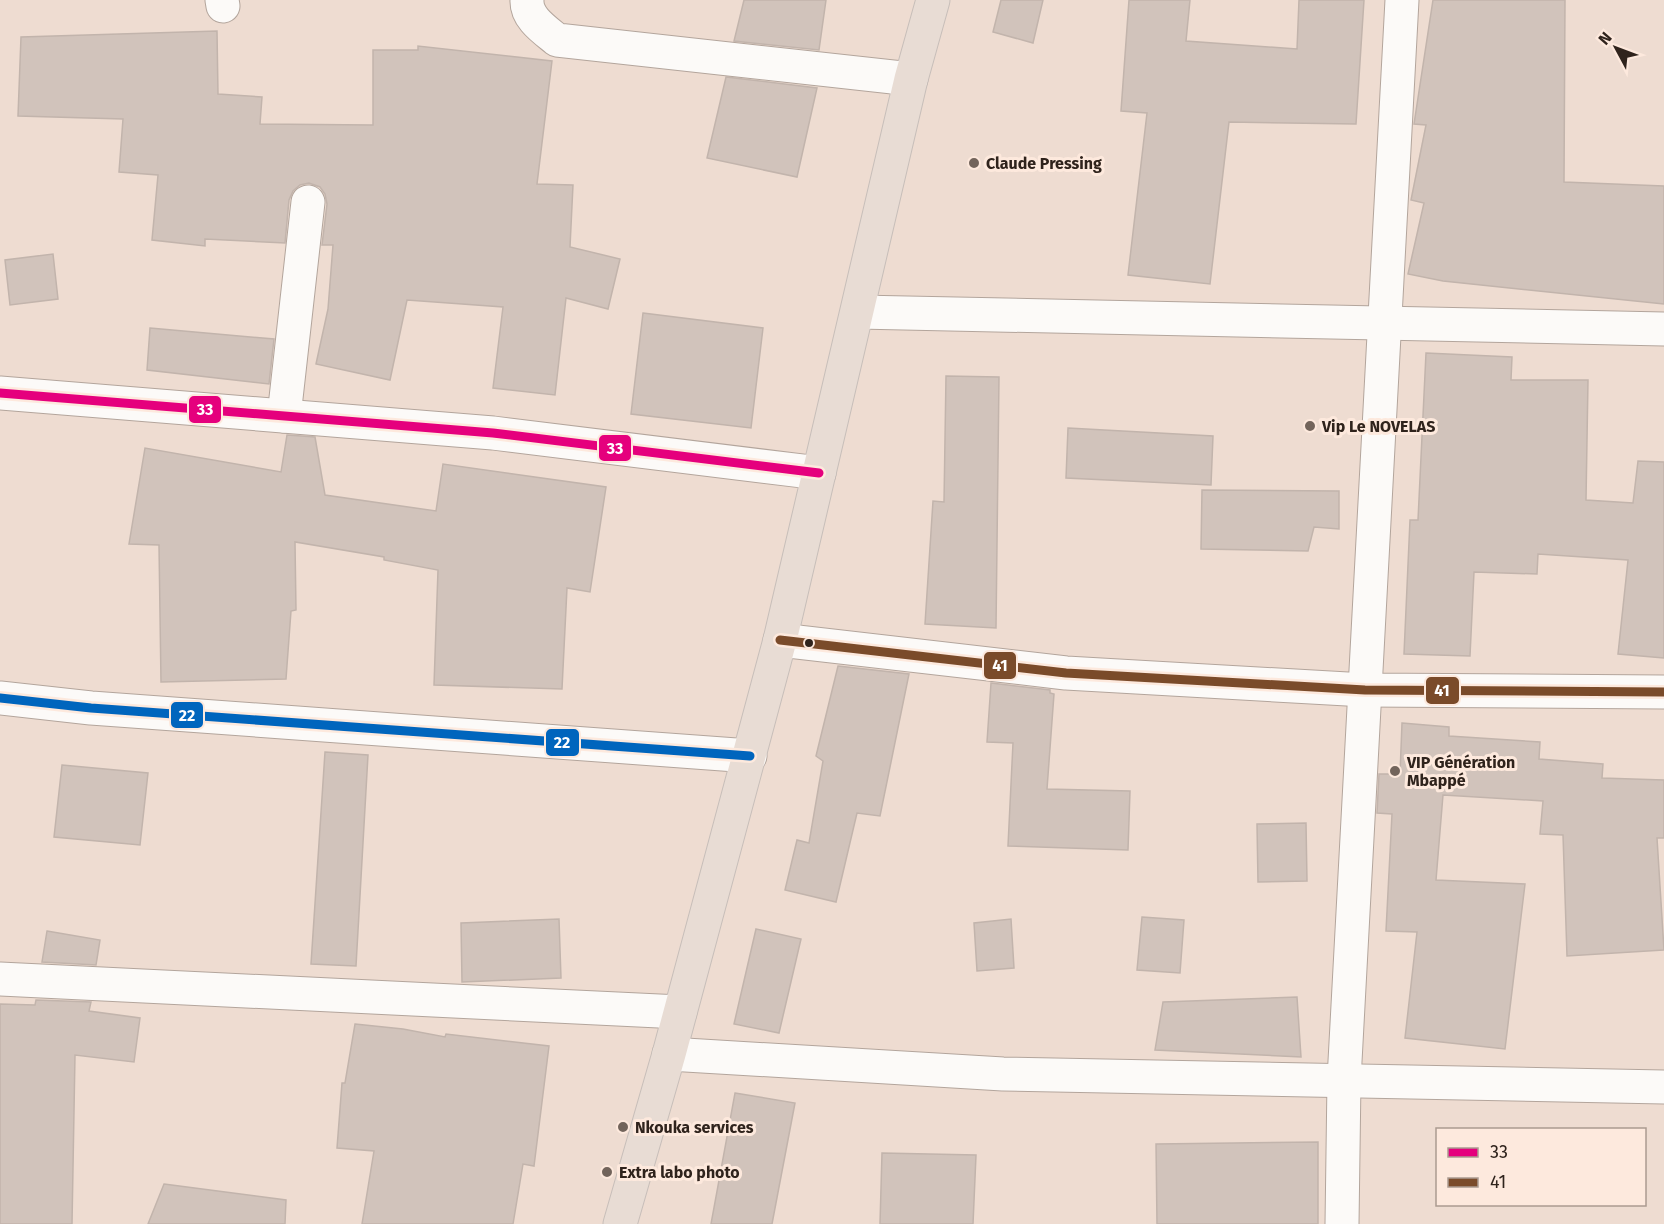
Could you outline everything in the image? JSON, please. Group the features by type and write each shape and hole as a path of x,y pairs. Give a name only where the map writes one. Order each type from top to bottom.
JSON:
{"highway":[{"path":"620,1224 669,1054 780,640 911,79 933,0"}],"street":[{"path":"527,0 527,6 538,25 557,40 911,79"},
{"path":"1342,1224 1344,1080 1402,0"},
{"path":"284,416 308,202"},
{"path":"858,312 1664,329"},
{"path":"0,393 493,433 819,473"},
{"path":"780,640 1066,673 1365,690 1664,692"},
{"path":"0,698 90,708 750,756"},
{"path":"0,979 680,1012"},
{"path":"669,1054 1003,1074 1664,1087"}],"building":[{"path":"744,0 826,0 819,50 734,41"},
{"path":"1001,0 1043,0 1033,43 993,32"},
{"path":"1129,0 1190,0 1186,41 1297,49 1299,0 1364,0 1356,124 1229,122 1210,284 1128,275 1147,113 1121,111"},
{"path":"1433,0 1565,0 1564,182 1664,186 1664,304 1443,281 1408,274 1424,203 1411,200 1426,125 1414,124"},
{"path":"217,31 218,94 262,97 260,124 373,125 373,50 418,50 418,46 552,61 537,184 573,185 570,247 620,259 608,309 566,298 555,395 493,388 503,307 407,300 390,380 316,364 328,309 333,245 322,245 327,204 325,194 320,187 309,183 300,185 293,191 289,200 285,243 205,239 205,246 152,240 158,175 119,172 123,119 18,116 21,37"},
{"path":"726,77 817,88 797,177 707,158"},
{"path":"53,254 58,299 10,305 5,260"},
{"path":"643,313 763,328 751,428 631,414"},
{"path":"150,328 274,339 269,384 147,370"},
{"path":"1426,353 1512,357 1511,380 1588,380 1586,500 1633,503 1638,461 1664,462 1664,658 1618,654 1628,560 1538,554 1537,574 1474,572 1470,656 1404,654 1410,520 1418,520"},
{"path":"946,376 999,377 996,628 925,624 933,501 944,502"},
{"path":"1068,428 1213,436 1211,485 1066,478"},
{"path":"287,435 315,437 325,495 436,511 443,464 606,487 590,592 567,588 562,689 434,685 438,570 384,560 384,557 295,542 296,610 291,611 286,679 161,682 159,545 129,544 145,448 281,472"},
{"path":"1202,490 1339,491 1339,529 1314,527 1308,551 1201,549"},
{"path":"838,666 909,674 880,816 857,813 836,902 785,890 797,840 809,843 823,761 816,756"},
{"path":"991,683 1050,690 1050,693 1054,694 1047,789 1130,791 1128,850 1008,846 1013,743 987,742"},
{"path":"1402,723 1449,727 1449,736 1540,742 1539,759 1603,764 1602,778 1664,780 1664,838 1657,838 1664,950 1567,956 1563,835 1540,834 1543,801 1443,795 1436,880 1525,884 1505,1049 1405,1038 1417,932 1386,931 1392,814 1377,813 1379,774 1400,774"},
{"path":"325,752 368,755 356,966 311,964"},
{"path":"62,765 148,773 140,845 54,837"},
{"path":"1306,823 1307,881 1258,882 1257,824"},
{"path":"1142,917 1184,920 1180,973 1137,970"},
{"path":"559,919 561,978 462,982 461,923"},
{"path":"1011,919 1014,968 977,971 974,923"},
{"path":"756,929 801,939 779,1033 734,1024"},
{"path":"47,931 100,940 96,965 42,962"},
{"path":"1297,997 1301,1057 1155,1050 1163,1002"},
{"path":"36,1000 91,1002 89,1011 140,1018 134,1062 75,1055 72,1224 0,1224 0,1004 35,1005"},
{"path":"355,1024 403,1029 445,1037 446,1034 549,1046 534,1166 523,1164 513,1224 362,1224 374,1151 337,1148 342,1083 345,1083"},
{"path":"735,1093 795,1103 772,1224 711,1224"},
{"path":"1318,1142 1318,1224 1157,1224 1156,1144"},
{"path":"882,1153 976,1155 973,1224 880,1224"},
{"path":"164,1184 286,1200 285,1224 148,1224"}],"transit line":[{"name":"33","path":"0,393 493,433 819,473"},
{"name":"41","path":"780,640 1066,673 1365,690 1664,692"},
{"name":"22","path":"0,698 91,708 750,756"}],"place":[{"name":"Claude Pressing","path":"974,163"},
{"name":"Vip Le NOVELAS","path":"1310,426"},
{"name":"VIP Génération Mbappé","path":"1395,771"},
{"name":"Nkouka services","path":"623,1127"},
{"name":"Extra labo photo","path":"607,1172"}]}
